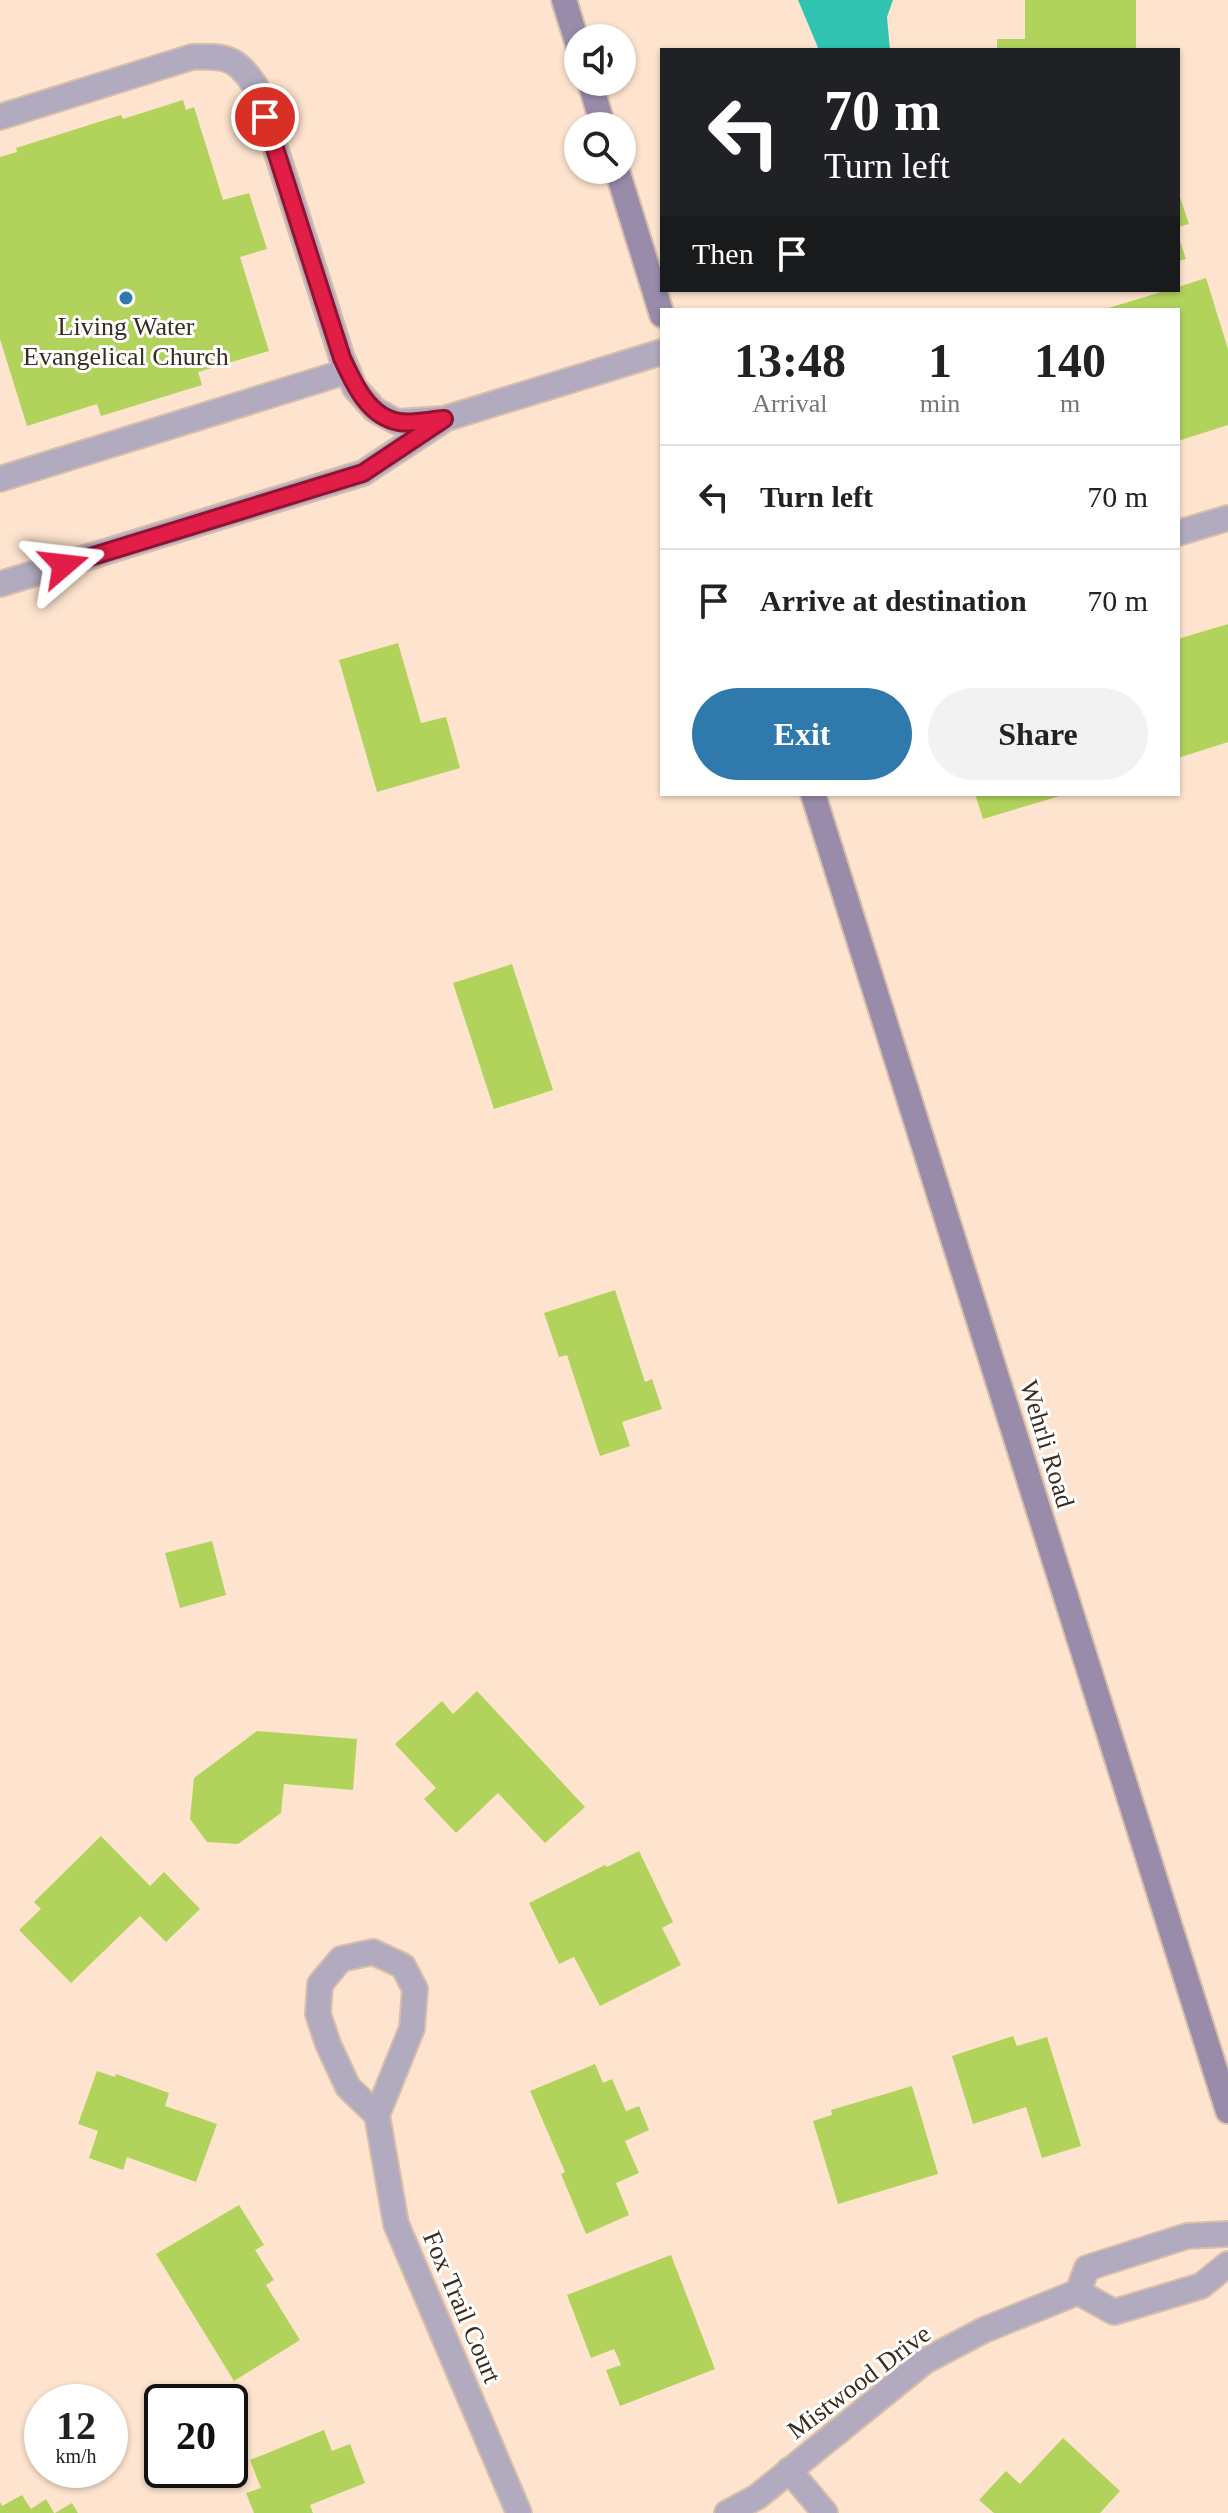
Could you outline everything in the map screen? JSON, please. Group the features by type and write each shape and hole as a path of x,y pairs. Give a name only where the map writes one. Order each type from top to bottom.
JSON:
{"main road":[{"path":"564,0 571,24"},
{"path":"621,184 660,309"},
{"name":"Wehrli Road","path":"814,796 1228,2111"}],"street":[{"path":"0,117 192,57 220,56 243,67 256,87 355,388 375,410 397,422 444,419 660,353"},
{"path":"0,479 348,371"},
{"path":"1,580 363,473 444,419"},
{"path":"1180,532 1228,518"},
{"path":"373,1952 403,1966 415,1989 412,2028 377,2115 348,2087 318,2014 320,1984 341,1959 373,1952"},
{"name":"Fox Trail Court","path":"377,2115 396,2224 519,2513"},
{"name":"Mistwood Drive","path":"727,2513 757,2497 925,2361 984,2330 1078,2292 1087,2268 1187,2236 1228,2234"},
{"path":"1078,2292 1114,2312 1201,2286 1228,2264"},
{"path":"789,2470 825,2513"}],"water":[{"path":"798,0 893,0 887,17 890,48 818,48"}],"building":[{"path":"1025,0 1136,0 1136,48 997,48 997,39 1025,39"},
{"name":"Living Water Evangelical Church","path":"183,100 186,110 194,107 223,200 249,193 267,249 240,257 269,351 198,372 202,385 101,416 97,404 27,426 0,339 0,157 17,152 16,148 121,115 123,119"},
{"path":"1180,197 1189,224 1180,226"},
{"path":"1180,241 1186,259 1180,260"},
{"path":"1206,278 1228,349 1228,425 1180,440 1180,308 1108,308 1161,292 1180,292 1180,286"},
{"path":"1228,624 1228,742 1180,757 1180,638"},
{"path":"398,643 421,723 446,717 460,768 377,792 339,660"},
{"path":"976,796 1060,796 983,819"},
{"path":"512,964 553,1090 494,1109 453,983"},
{"path":"615,1290 645,1382 652,1379 662,1409 622,1422 630,1446 600,1456 567,1355 559,1357 544,1313"},
{"path":"212,1541 226,1595 180,1608 165,1553"},
{"path":"477,1691 585,1807 545,1843 498,1793 456,1833 424,1799 436,1788 395,1744 442,1701 453,1714"},
{"path":"257,1731 357,1739 353,1790 284,1784 281,1813 238,1844 207,1842 190,1819 194,1778"},
{"path":"101,1836 150,1886 164,1872 200,1909 166,1942 140,1916 71,1983 19,1930 41,1909 34,1902"},
{"path":"639,1851 673,1922 662,1928 681,1965 600,2006 574,1957 559,1964 529,1903"},
{"path":"1013,2036 1017,2046 1047,2037 1081,2146 1042,2158 1026,2107 973,2124 952,2056"},
{"path":"595,2064 603,2083 612,2079 626,2111 639,2106 649,2130 625,2141 639,2173 616,2183 629,2215 586,2234 561,2174 565,2172 530,2091"},
{"path":"97,2071 115,2077 116,2074 169,2093 165,2106 217,2124 196,2182 127,2157 123,2170 89,2158 98,2131 78,2124"},
{"path":"912,2086 938,2174 838,2204 813,2121 832,2115 831,2110"},
{"path":"239,2205 264,2245 255,2250 274,2280 266,2285 300,2340 234,2381 156,2254"},
{"path":"671,2255 715,2369 620,2406 606,2370 621,2365 614,2349 591,2358 567,2295"},
{"path":"324,2430 332,2451 350,2444 365,2483 310,2505 313,2513 254,2513 246,2493 261,2488 250,2460"},
{"path":"1063,2438 1120,2491 1100,2513 994,2513 979,2500 1006,2471 1020,2484"},
{"path":"22,2495 31,2509 46,2499 54,2513 0,2513 0,2502 2,2506"},
{"path":"72,2503 78,2513 55,2513"}],"place":[{"name":"Living Water Evangelical Church","path":"126,298"}],"route":[{"path":"64,565 363,473 444,419 397,422 375,410 355,388 342,358 265,117"}]}
